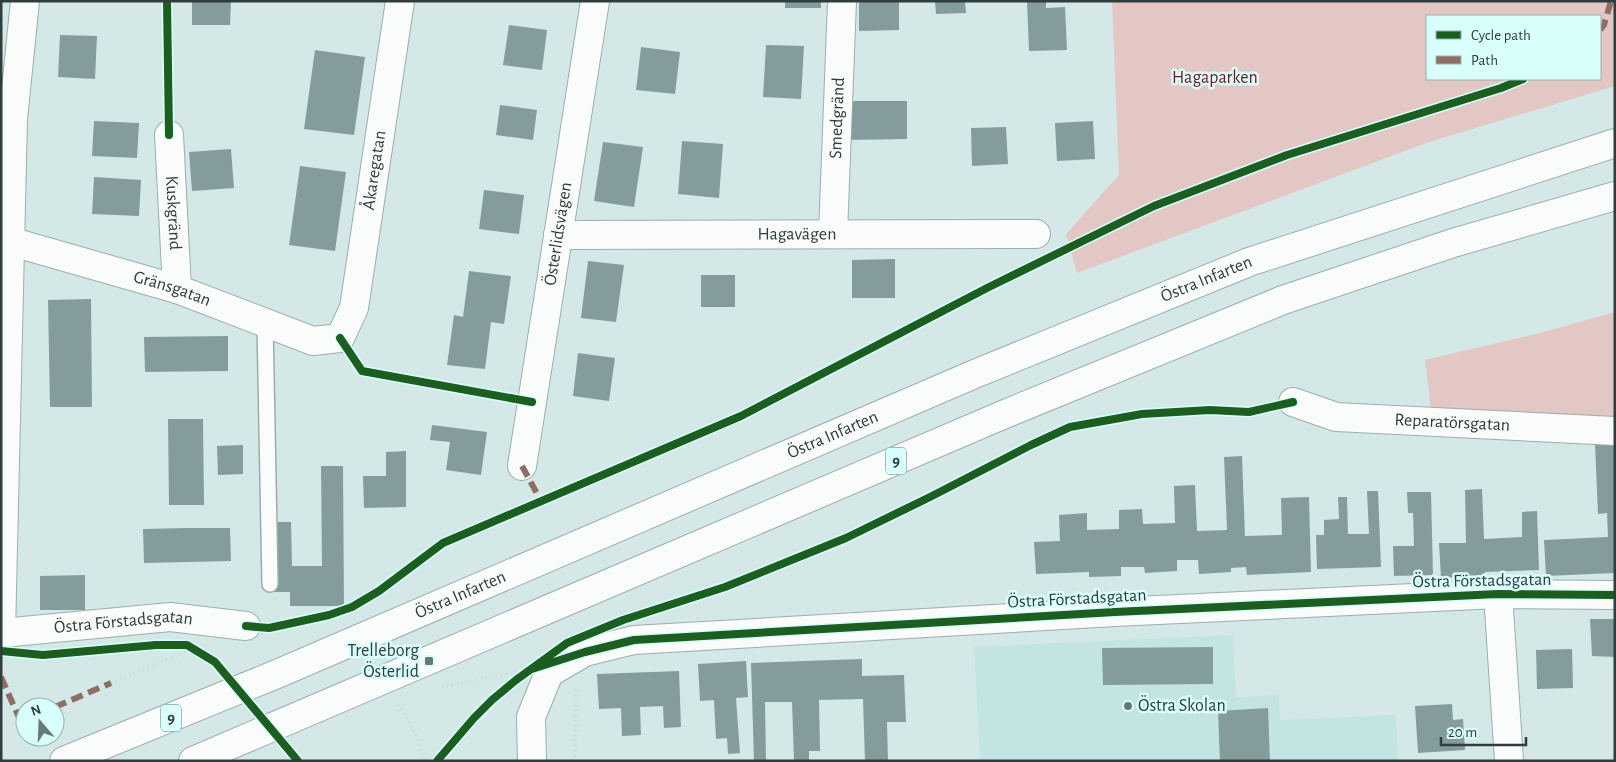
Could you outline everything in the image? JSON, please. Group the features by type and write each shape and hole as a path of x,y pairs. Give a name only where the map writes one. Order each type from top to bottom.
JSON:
{"street":[{"path":"2,634 7,119 25,1"},
{"name":"Åkaregatan","path":"340,338 354,308 400,1"},
{"name":"Österlidsvägen","path":"522,466 595,1"},
{"name":"Smedgränd","path":"833,234 842,1"},
{"name":"Kuskgränd","path":"169,135 177,289"},
{"name":"Östra Infarten","path":"64,761 286,670 977,373 1249,262 1615,143"},
{"name":"9","path":"193,761 1005,414 1283,300 1453,243 1615,196"},
{"name":"Hagavägen","path":"558,235 1036,234"},
{"name":"Gränsgatan","path":"5,242 177,289 313,341 340,338"},
{"name":"Reparatörsgatan","path":"1293,402 1336,418 1615,431"},
{"path":"1498,594 1509,761"},
{"name":"Östra Förstadsgatan","path":"532,761 531,717 549,673 585,652 634,640 1115,612 1498,594 1615,595"},
{"name":"Östra Förstadsgatan","path":"2,634 170,618 246,626"}],"lane":[{"path":"265,323 270,584"}],"path":[{"path":"111,683 193,649"},
{"path":"575,761 576,687 585,652"},
{"path":"439,688 522,671"},
{"path":"398,705 411,725 426,761"}],"shaded area":[{"name":"Östra Skolan","path":"1233,635 1236,697 1279,695 1280,720 1396,715 1398,761 980,761 974,647"}],"green space":[{"name":"Hagaparken","path":"1112,1 1615,1 1615,86 1429,142 1077,273 1066,234 1119,175"},
{"path":"1615,312 1615,418 1431,411 1425,360 1540,333"}],"building":[{"path":"192,1 231,1 230,25 192,25"},
{"path":"785,1 821,1 821,8 785,8"},
{"path":"859,1 899,1 899,30 859,31"},
{"path":"935,1 965,1 966,13 936,14"},
{"path":"1027,1 1046,1 1046,8 1065,7 1067,50 1029,51"},
{"path":"509,25 547,30 542,70 503,65"},
{"path":"60,35 97,36 95,79 58,77"},
{"path":"766,45 804,46 801,99 763,97"},
{"path":"641,47 680,52 675,94 636,90"},
{"path":"315,50 365,57 354,135 304,129"},
{"path":"847,101 907,101 907,139 847,140"},
{"path":"500,105 537,110 533,140 496,135"},
{"path":"94,121 139,123 137,158 92,156"},
{"path":"1093,121 1095,159 1057,161 1055,123"},
{"path":"1006,127 1008,164 972,166 971,128"},
{"path":"682,141 723,144 719,198 678,194"},
{"path":"603,142 643,147 634,207 594,201"},
{"path":"231,149 234,188 192,191 189,152"},
{"path":"300,166 346,172 335,251 289,245"},
{"path":"94,177 141,180 139,216 92,214"},
{"path":"484,190 524,195 519,234 479,229"},
{"path":"895,259 895,298 852,298 852,260"},
{"path":"588,261 624,265 616,322 581,318"},
{"path":"469,271 511,276 504,324 491,322 485,369 447,365 454,315 463,317"},
{"path":"701,275 735,275 735,307 701,307"},
{"path":"91,299 92,407 50,407 48,300"},
{"path":"228,336 228,371 145,372 144,337"},
{"path":"578,353 615,358 609,401 573,396"},
{"path":"168,419 203,419 204,505 169,505"},
{"path":"432,425 487,432 481,475 446,470 450,442 430,440"},
{"path":"1611,443 1611,446 1615,445 1615,573 1546,576 1544,540 1608,537 1607,513 1598,514 1595,444"},
{"path":"243,445 243,474 218,475 217,446"},
{"path":"406,451 406,507 364,508 363,476 386,476 386,452"},
{"path":"1242,456 1245,536 1282,535 1281,498 1309,497 1311,572 1247,575 1246,567 1231,568 1231,572 1199,574 1198,560 1177,560 1177,571 1145,573 1144,567 1121,567 1121,576 1089,577 1089,572 1036,574 1034,542 1060,541 1059,515 1087,513 1087,530 1119,529 1119,510 1142,509 1143,524 1175,523 1174,486 1195,485 1197,531 1227,530 1224,457"},
{"path":"321,466 343,466 344,606 290,606 290,592 275,592 274,522 291,522 292,566 322,566"},
{"path":"1482,489 1484,539 1522,537 1522,512 1537,511 1539,570 1485,572 1485,576 1441,578 1439,543 1466,543 1465,490"},
{"path":"1367,491 1378,491 1381,567 1317,569 1316,535 1324,535 1324,520 1339,519 1338,497 1347,497 1348,534 1369,534"},
{"path":"1407,492 1431,492 1433,575 1394,576 1393,546 1414,546 1413,513 1408,513"},
{"path":"230,528 231,561 144,563 143,529"},
{"path":"85,575 85,610 40,610 40,576"},
{"path":"1590,619 1615,619 1615,657 1592,656"},
{"path":"1213,647 1213,684 1103,685 1102,648"},
{"path":"1572,649 1573,688 1537,689 1536,650"},
{"path":"862,659 862,676 904,675 906,722 887,722 888,761 865,761 863,699 819,700 820,751 809,751 809,761 794,761 792,702 765,702 766,761 754,761 751,663"},
{"path":"746,661 748,697 736,698 740,753 728,754 727,738 716,739 714,700 700,701 698,664"},
{"path":"679,671 681,727 664,728 663,706 640,707 641,735 622,736 621,708 599,709 597,674"},
{"path":"1452,704 1453,720 1463,719 1465,750 1418,753 1415,706"},
{"path":"1268,708 1270,761 1220,761 1218,711"}],"marked path":[{"path":"1601,29 1604,25 1611,1"},
{"path":"522,466 541,501"},
{"path":"1,677 15,708"},
{"path":"65,703 111,683"}],"cycle path":[{"path":"167,1 169,135"},
{"path":"246,626 269,628 329,615 352,607 379,591 443,543 741,416 989,287 1154,206 1287,155 1501,88 1521,80"},
{"path":"340,338 362,371 532,402"},
{"path":"437,761 492,700 567,643 623,620 725,587 846,538 1070,427 1142,414 1210,410 1249,412 1293,402"},
{"path":"532,669 585,652 634,640 1115,612 1498,594 1615,595"},
{"path":"1,651 43,655 156,645 187,645 215,662 298,761"}],"place":[{"name":"Trelleborg Österlid","path":"429,661"},
{"name":"Östra Skolan","path":"1128,706"}]}
